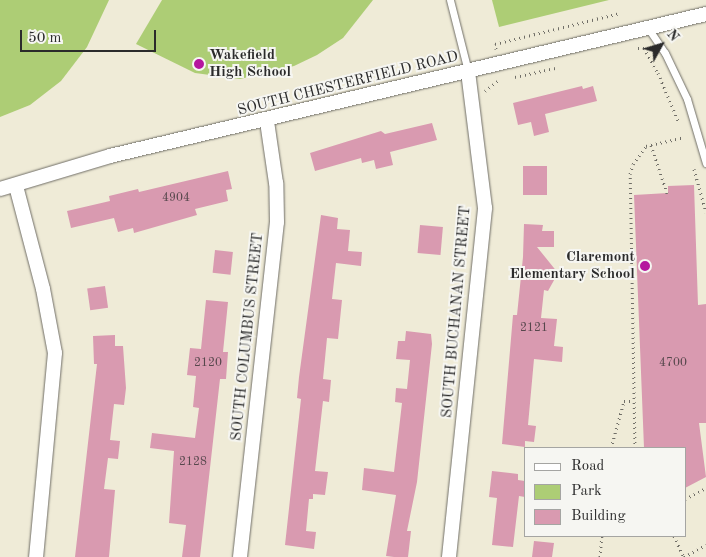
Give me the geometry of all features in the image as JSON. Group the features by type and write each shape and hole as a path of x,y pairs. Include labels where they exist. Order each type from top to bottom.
{"street":[{"name":"SOUTH CHESTERFIELD ROAD","path":"0,189 16,186 110,156 267,121 706,14"},
{"name":"SOUTH BUCHANAN STREET","path":"449,557 485,208 468,71"},
{"name":"SOUTH COLUMBUS STREET","path":"240,557 277,222 276,183 267,121"},
{"path":"16,186 43,289 55,353 36,557"}],"lane":[{"path":"450,0 468,71"},
{"path":"648,27 665,52 687,99 706,162"}],"path":[{"path":"495,44 620,13"},
{"path":"629,48 644,48 665,87 686,145"},
{"path":"512,78 558,67"},
{"path":"471,95 490,90 502,78"},
{"path":"635,447 630,174 640,152 651,145 684,137"},
{"path":"651,145 667,193"},
{"path":"692,162 706,212"},
{"path":"611,447 624,401 633,401"},
{"path":"686,498 706,488"},
{"path":"600,557 602,537"},
{"path":"674,537 684,556 706,545"}],"green space":[{"path":"0,0 109,0 87,47 61,81 30,105 0,117"},
{"path":"162,0 373,0 343,38 317,55 294,66 240,79 195,73 136,44"},
{"path":"492,0 609,0 499,27"}],"building":[{"path":"582,86 583,89 593,86 597,101 545,114 549,132 534,136 531,122 518,125 513,103"},
{"path":"432,123 437,140 390,152 393,165 376,169 374,160 362,163 361,158 315,171 310,153 381,131 385,134"},
{"path":"523,166 547,166 547,195 523,195"},
{"path":"228,171 232,189 226,190 228,201 195,209 197,215 134,233 133,228 118,232 114,218 71,228 67,211 110,201 109,196 138,189 139,192"},
{"path":"694,185 698,305 706,304 706,423 699,423 706,477 686,487 686,447 644,447 634,195 668,193 668,186"},
{"path":"321,215 338,218 337,229 350,230 348,251 362,252 361,266 336,263 332,299 342,300 338,339 327,338 323,379 331,380 329,402 323,401 315,471 328,472 325,495 313,494 313,499 309,499 306,531 316,532 314,549 285,545 301,399 297,398 299,377"},
{"path":"524,224 543,225 542,231 554,231 554,247 537,247 558,273 548,291 544,290 541,318 557,319 554,346 563,347 562,362 534,359 528,425 536,426 534,442 525,441 525,447 502,444 513,315 517,315 523,257"},
{"path":"420,225 443,227 440,255 418,253"},
{"path":"215,250 233,252 230,275 213,273"},
{"path":"105,286 108,308 90,310 87,289"},
{"path":"206,300 228,302 223,352 228,352 226,379 220,379 200,557 182,557 186,525 169,523 174,451 150,448 152,433 195,438 199,408 193,407 196,376 187,375 190,348 201,349"},
{"path":"406,331 431,334 432,344 417,482 407,531 411,531 408,557 394,557 386,556 396,495 362,490 364,468 394,472 402,403 395,402 396,388 407,389 410,360 396,359 398,341 405,341"},
{"path":"115,335 115,346 123,346 126,388 124,405 114,404 110,440 120,441 118,459 108,458 104,489 115,490 109,557 75,557 97,364 94,364 93,336"},
{"path":"492,471 518,474 518,480 524,481 524,497 519,496 513,547 492,545 497,498 489,497"},
{"path":"534,541 554,543 552,557 532,557"}],"place":[{"name":"Wakefield High School","path":"199,64"},
{"name":"Claremont Elementary School","path":"645,266"}]}
